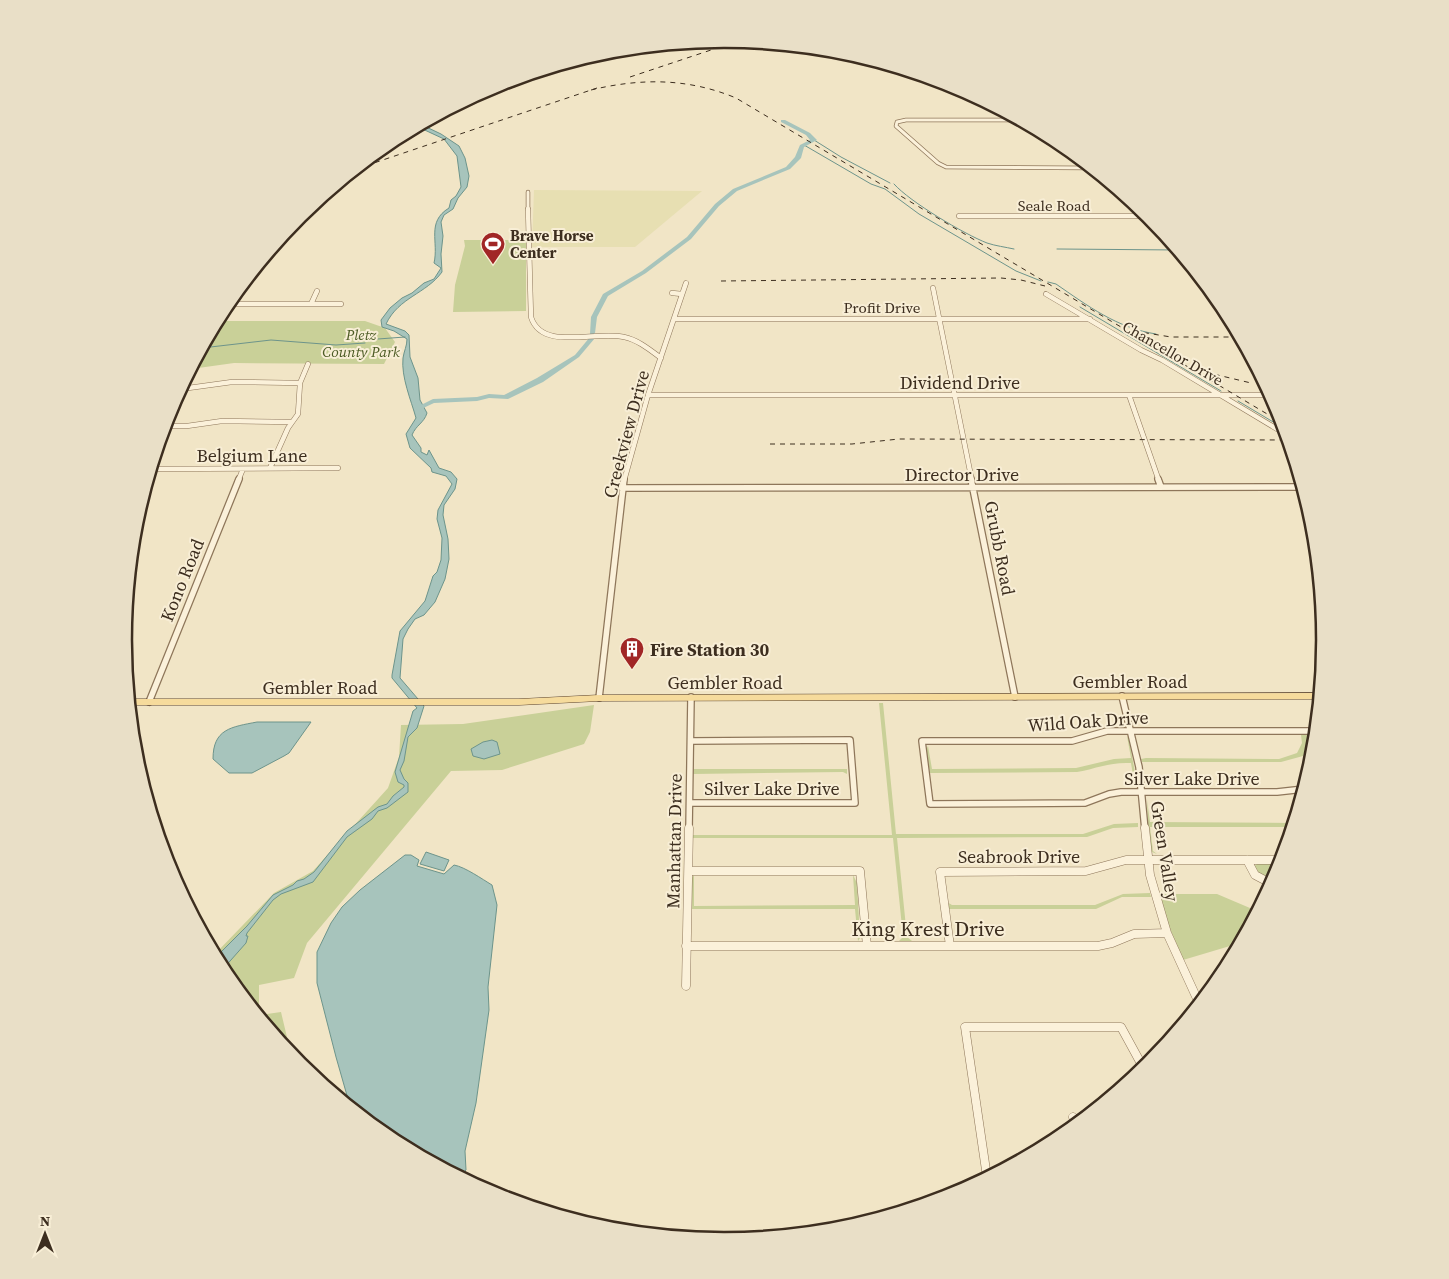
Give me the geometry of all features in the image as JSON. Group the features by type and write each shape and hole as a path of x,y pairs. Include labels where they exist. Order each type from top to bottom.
{"main road":[{"name":"Gembler Road","path":"136,702 481,702 691,697 1313,696"}],"street":[{"path":"1007,120 906,120 898,122 897,127 938,163 946,167 1082,168"},
{"name":"Creekview Drive","path":"528,192 531,318 535,327 547,336 555,337 612,334 634,338 646,345 661,358 648,395 622,488 599,698"},
{"name":"Seale Road","path":"958,216 1138,216"},
{"path":"661,358 686,283"},
{"name":"Grubb Road","path":"933,288 1015,697"},
{"path":"311,304 317,291"},
{"path":"672,293 682,294"},
{"name":"Chancellor Drive","path":"1046,294 1223,395 1277,429"},
{"path":"237,304 341,304"},
{"name":"Profit Drive","path":"674,319 1090,319"},
{"path":"270,468 299,410 300,383 308,364"},
{"path":"190,388 232,382 300,383"},
{"name":"Dividend Drive","path":"648,395 1263,395"},
{"path":"1129,395 1161,487"},
{"path":"173,426 222,421 292,422"},
{"name":"Belgium Lane","path":"158,468 166,466 243,469 338,468"},
{"name":"Kono Road","path":"149,702 243,469"},
{"name":"Director Drive","path":"622,488 1296,487"},
{"name":"Green Valley","path":"1122,696 1132,731 1139,767 1150,875 1167,933 1196,997"},
{"name":"Manhattan Drive","path":"686,986 691,697"},
{"name":"Wild Oak Drive","path":"930,804 922,741 1072,741 1084,739 1102,732 1132,731 1309,731"},
{"name":"Silver Lake Drive","path":"690,803 855,803 850,740 691,741"},
{"name":"Silver Lake Drive","path":"930,804 1085,803 1114,793 1283,792 1297,790"},
{"path":"1247,860 1255,875 1265,880"},
{"name":"Seabrook Drive","path":"950,946 940,872 1080,872 1098,869 1118,861 1273,860"},
{"path":"689,871 860,871 867,946"},
{"name":"King Krest Drive","path":"686,946 1098,946 1112,943 1134,934 1167,933"},
{"path":"986,1170 965,1028 1121,1027 1140,1061"}],"shaded area":[{"path":"534,190 702,191 635,247 532,247"}],"green space":[{"name":"Brave Horse Center","path":"464,240 526,240 526,311 453,312 455,285 465,246"},
{"name":"Pletz County Park","path":"226,321 365,321 385,328 395,342 384,364 234,363 199,368"},
{"path":"879,703 883,703 896,834 1083,834 1114,824 1138,823 1138,827 1113,828 1087,837 897,838 907,937 912,941 899,941 903,937 893,838 692,838 692,835 892,835"},
{"path":"594,705 590,732 584,744 502,770 451,771 307,943 294,978 259,985 259,1005 220,949 274,893 313,871 388,788 399,757 401,725 463,724"},
{"path":"1301,735 1307,735 1303,756 1281,762 1142,762 1141,759 1279,759 1297,753 1302,743"},
{"path":"1127,736 1136,778 1135,787 1131,763 1110,764 1077,772 930,773 926,750 928,746 932,769 1076,768 1114,759 1131,758"},
{"path":"693,769 847,769 847,774 843,772 693,774"},
{"path":"1147,800 1150,822 1287,823 1286,827 1150,827 1153,851 1157,854 1152,852 1149,847"},
{"path":"1272,863 1266,877 1260,875 1254,866 1257,864"},
{"path":"694,875 694,906 855,905 853,875 857,883 860,938 858,941 855,909 690,909 691,879"},
{"path":"1150,893 1151,897 1122,897 1096,909 948,909 947,902 952,905 1095,905 1123,894"},
{"path":"1159,894 1217,894 1251,909 1231,946 1183,960 1170,929"},
{"path":"281,1012 287,1039 279,1030 266,1014"}],"water":[{"path":"428,128 459,146 465,158 469,176 467,187 458,198 453,209 444,215 441,222 443,236 442,272 428,286 405,301 391,315 386,324 405,331 409,335 410,357 418,378 420,400 427,413 412,435 421,448 421,452 427,455 429,450 439,468 451,472 457,479 455,489 444,505 443,515 448,539 449,559 445,579 435,602 424,615 415,619 403,639 400,678 424,706 417,728 408,737 404,761 400,770 408,783 408,792 387,808 378,811 372,819 347,837 313,882 281,894 273,900 247,933 246,943 229,963 222,951 247,926 273,895 314,872 347,831 378,807 387,804 404,787 404,785 398,782 395,772 413,711 417,708 392,678 392,675 400,631 425,601 433,576 437,572 441,560 442,538 437,519 438,510 452,484 446,476 432,472 431,468 410,448 406,434 416,418 403,373 403,358 407,339 394,331 382,327 381,320 390,308 402,298 412,293 424,283 434,279 441,268 434,263 435,226 442,214 449,208 451,200 456,196 461,187 457,156 444,139 424,130"},
{"path":"257,722 311,722 289,753 252,773 229,773 213,759 216,741 225,731"},
{"path":"492,740 497,742 500,754 484,759 473,756 471,749 483,742"},
{"path":"426,852 449,860 444,871 420,864"},
{"path":"405,855 411,855 419,860 417,866 444,874 454,865 458,866 492,885 497,905 488,987 489,1010 476,1103 465,1151 465,1171 428,1152 396,1132 347,1095 317,983 317,952 331,923 342,907 360,890"}],"waterway":[{"path":"592,333 594,317 605,295 644,272 689,238 717,205 735,190 788,168 798,158 802,146 814,140 808,134 783,121"},
{"path":"814,140 841,157 890,183"},
{"path":"804,145 871,184 885,189 919,214 1016,271 1041,281"},
{"path":"894,184 912,200 965,233 987,243 1014,249"},
{"path":"1057,249 1171,250"},
{"path":"1048,282 1056,284 1103,315 1128,327 1156,334"},
{"path":"1080,307 1221,391"},
{"path":"378,339 405,337"},
{"path":"419,408 433,401 477,399 489,396 505,397 540,380 577,356 592,338"},
{"path":"210,347 271,340 336,345 365,343"},
{"path":"1238,401 1275,423"}],"railway":[{"path":"630,77 716,48"},
{"path":"591,90 628,83 664,82 700,87 736,98 1273,417"},
{"path":"591,90 597,88"},
{"path":"374,163 591,90"},
{"path":"721,281 1001,278 1021,280 1045,286"},
{"path":"1134,331 1171,337 1233,337"},
{"path":"1205,372 1251,383"},
{"path":"770,444 852,444 899,439 1281,440"}],"place":[{"name":"Brave Horse Center","path":"493,265"},
{"name":"Fire Station 30","path":"632,670"}]}
